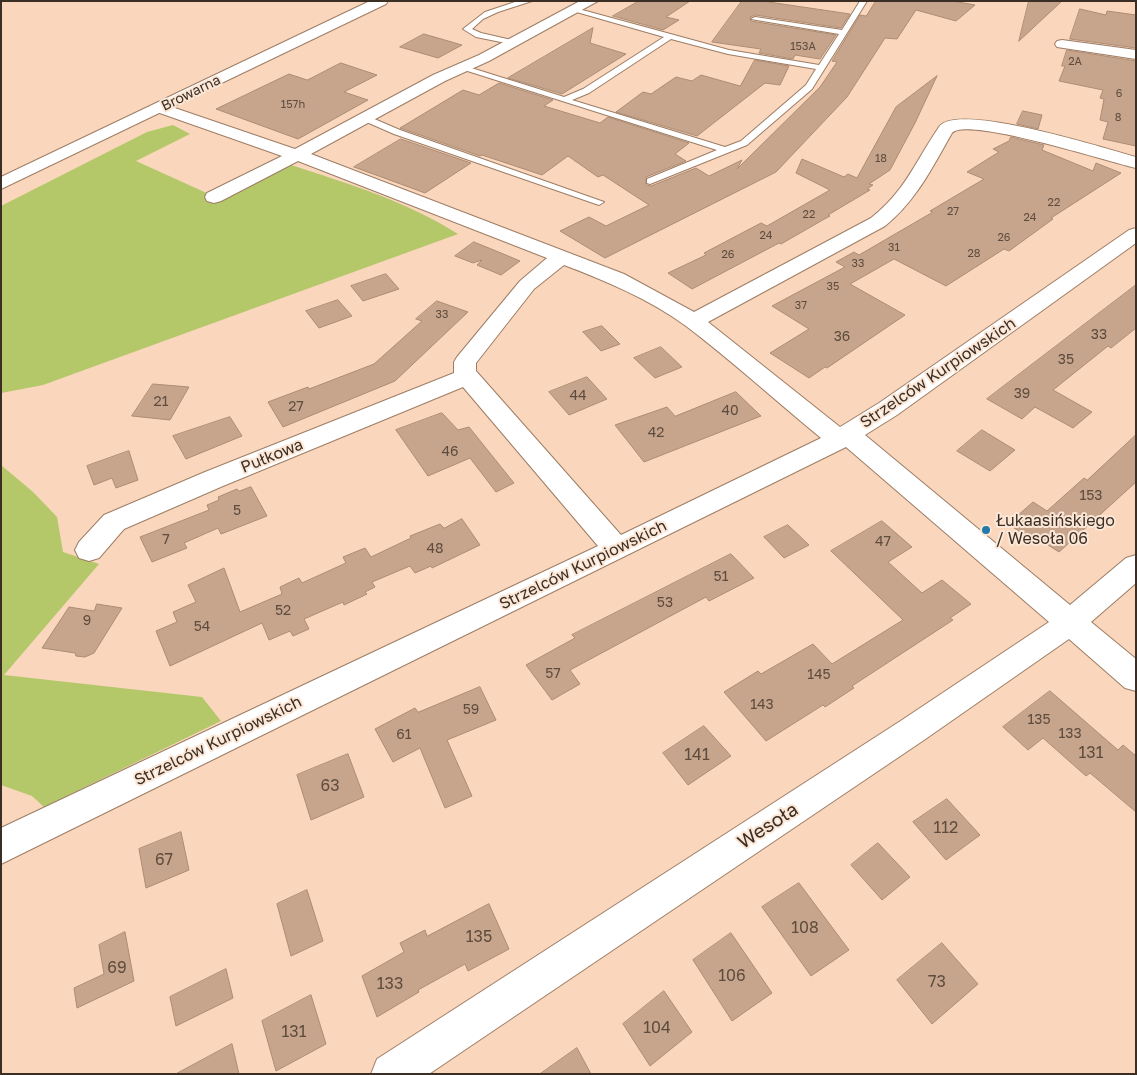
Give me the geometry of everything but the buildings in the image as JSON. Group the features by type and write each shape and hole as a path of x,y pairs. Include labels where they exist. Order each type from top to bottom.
{"street":[{"name":"Browarna","path":"5,182 381,1"},
{"path":"214,197 297,155 439,78 513,43 580,5"},
{"path":"1062,44 1136,54"},
{"path":"160,108 297,155 562,256 638,289 693,321 843,437 1136,678"},
{"path":"693,321 878,222 896,209 915,184 947,127 954,124 979,124 1050,139 1136,163"},
{"name":"Strzelców Kurpiowskich","path":"1,847 34,829 618,549 843,437 888,409 1136,234"},
{"path":"562,256 527,285 465,362 464,370 466,377 479,389 618,549"},
{"name":"Pułkowa","path":"89,550 114,522 214,479 466,377"},
{"name":"Wesoła","path":"392,1074 913,730 1070,623 1136,566"}],"lane":[{"path":"513,43 479,35 467,29 477,19 491,11 529,1"},
{"path":"650,180 744,143 809,87 864,1"},
{"path":"580,5 670,36 728,52 822,68"},
{"path":"755,19 844,33"},
{"path":"564,100 586,91 670,36"},
{"path":"462,68 726,150"},
{"path":"365,118 397,132 599,202"}],"green space":[{"path":"173,125 190,134 136,161 222,200 291,165 356,186 398,203 458,234 43,385 1,393 1,206 147,132"},
{"path":"1,465 33,492 57,517 63,552 99,564 4,675 202,697 221,721 44,807 32,796 1,785"}],"place":[{"name":"Łukaasińskiego / Wesoła 06","path":"986,530"}]}
